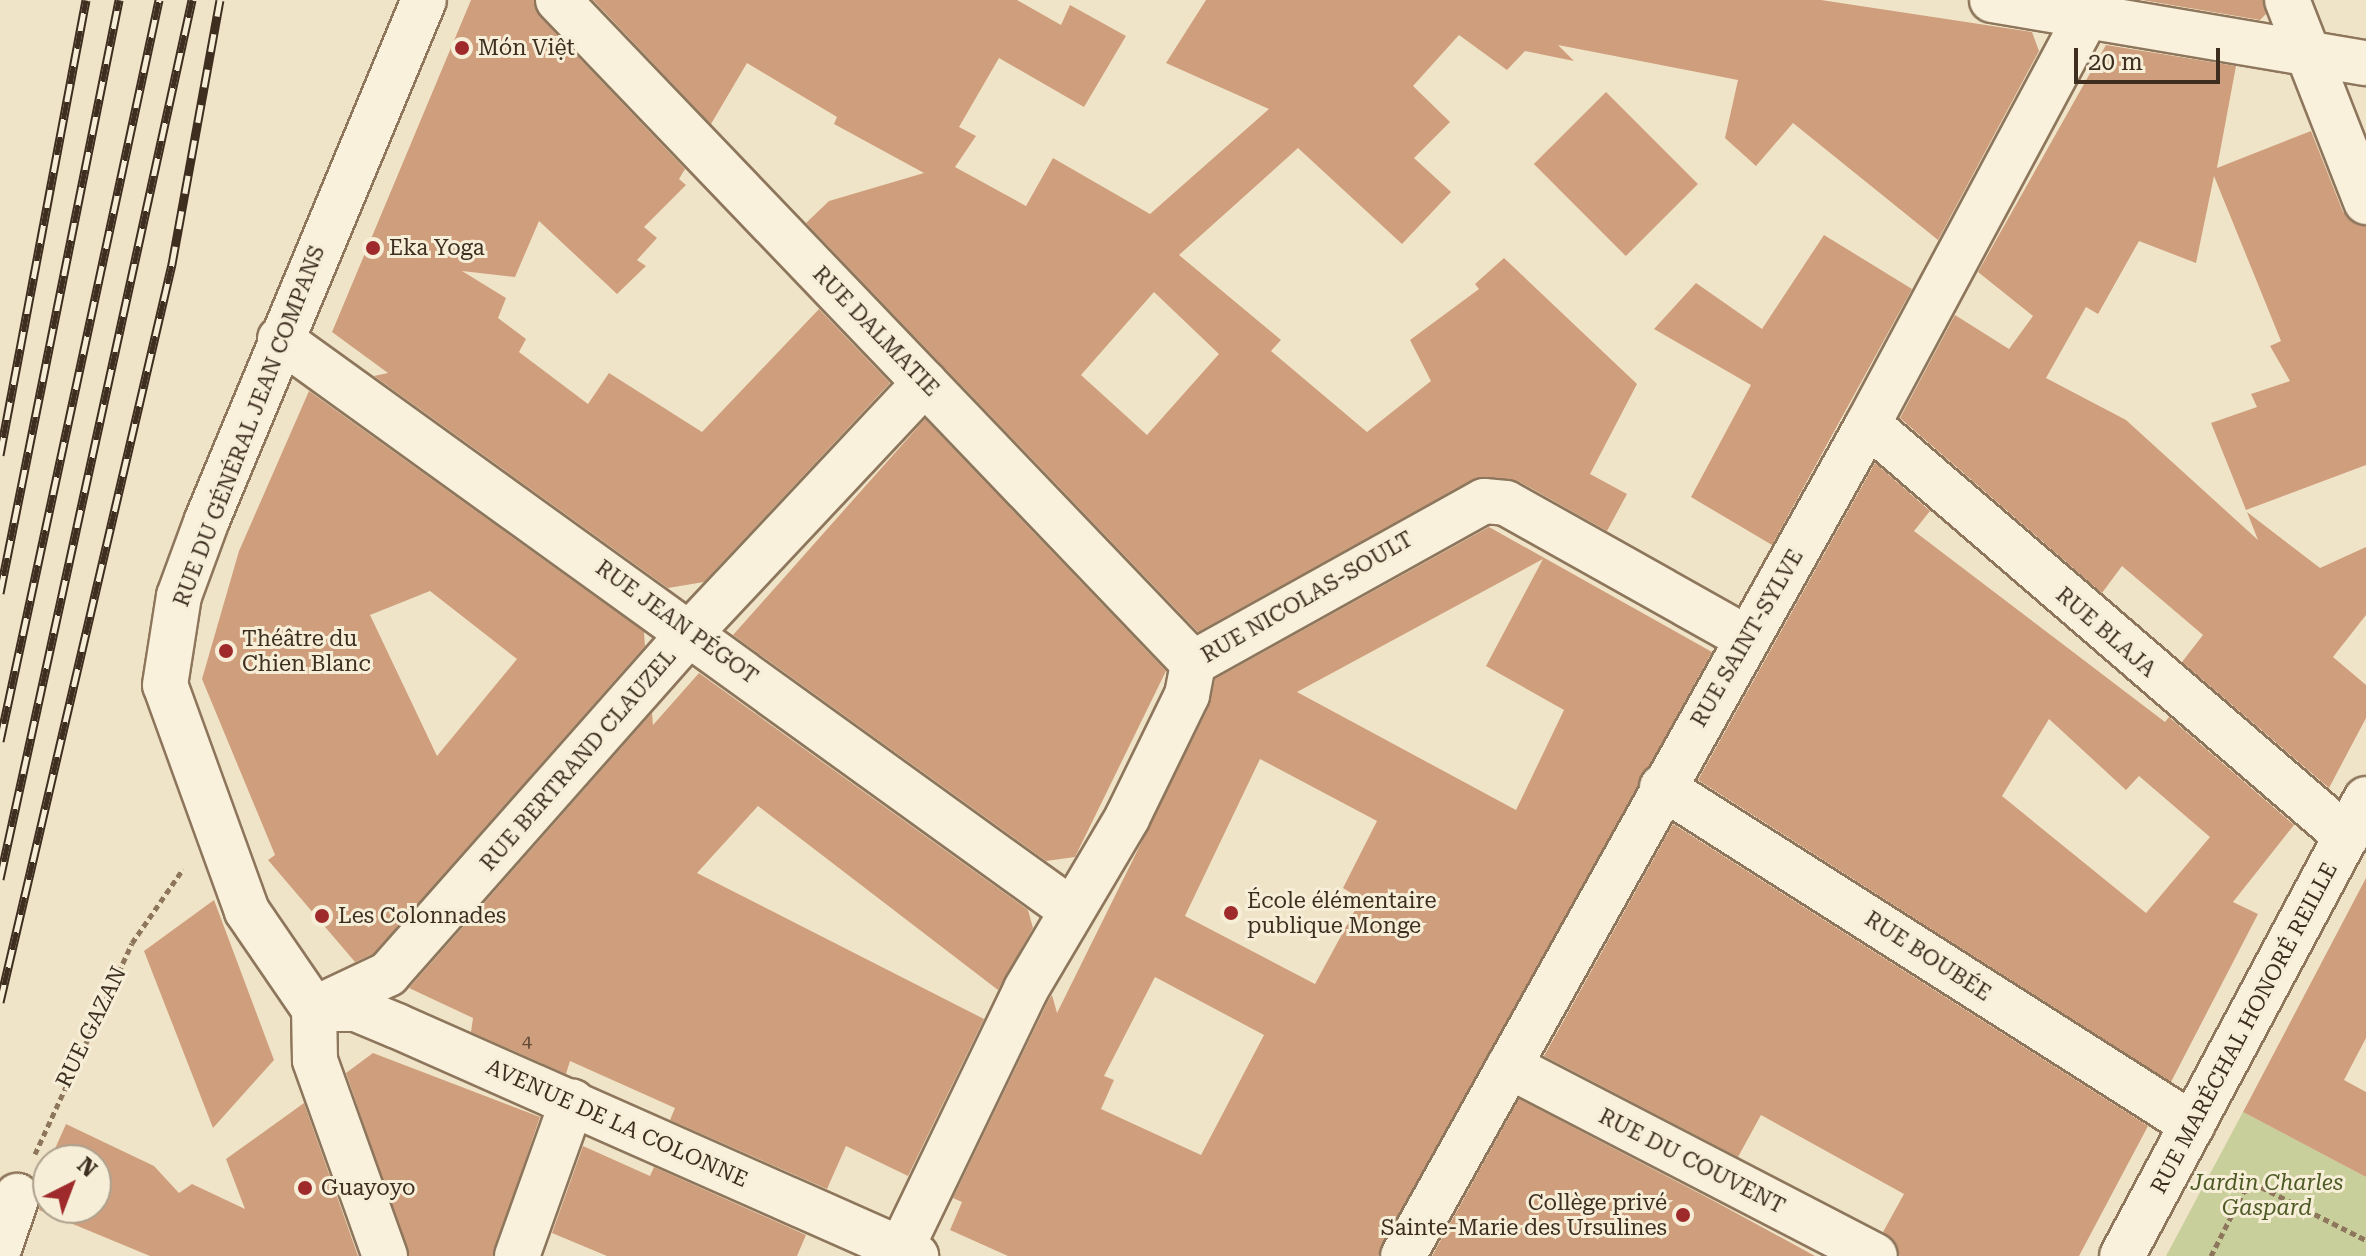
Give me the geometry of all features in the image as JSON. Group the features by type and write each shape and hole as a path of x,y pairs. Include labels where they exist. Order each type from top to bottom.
{"street":[{"name":"RUE DU GÉNÉRAL JEAN COMPANS","path":"314,1009 267,949 213,825 173,722 165,685 169,646 179,596 280,339 424,0"},
{"name":"RUE DALMATIE","path":"558,0 1193,663"},
{"path":"1992,0 2366,63"},
{"path":"2287,0 2366,202"},
{"name":"RUE SAINT-SYLVE","path":"1403,1256 1662,787 1868,424 2086,17"},
{"name":"RUE JEAN PÉGOT","path":"280,339 1071,910"},
{"name":"RUE BERTRAND CLAUZEL","path":"314,1009 388,974 690,633 925,383"},
{"name":"RUE BLAJA","path":"1868,424 2356,818"},
{"name":"RUE NICOLAS-SOULT","path":"908,1253 1071,910 1134,805 1187,695 1193,663 1484,501 1506,503 1747,638"},
{"name":"RUE BOUBÉE","path":"1662,787 2193,1125"},
{"name":"RUE MARÉCHAL HONORÉ REILLE","path":"2122,1256 2356,818"},
{"path":"314,1009 315,1060 385,1256"},
{"name":"AVENUE DE LA COLONNE","path":"314,1009 356,1009 908,1253"},
{"name":"RUE DU COUVENT","path":"1509,1066 1875,1256"},
{"path":"517,1256 572,1102"},
{"path":"0,1246 17,1196"}],"path":[{"name":"RUE GAZAN","path":"17,1196 76,1052 132,943 213,825"},
{"path":"2211,1256 2244,1191 2261,1187 2366,1240"}],"green space":[{"name":"Jardin Charles Gaspard","path":"2243,1112 2366,1177 2366,1256 2166,1256"}],"building":[{"path":"471,0 534,0 540,17 685,169 679,179 686,185 644,227 657,238 637,260 646,266 617,294 539,221 515,277 462,271 506,298 498,318 526,339 519,352 588,404 609,373 702,432 819,309 890,383 704,582 668,588 374,376 388,373 332,332"},
{"path":"593,0 1017,0 1061,25 1070,5 1126,36 1084,107 999,58 959,127 976,136 955,167 1026,206 1053,158 1150,214 1269,109 1166,63 1206,0 1821,0 2032,32 2039,51 1938,240 1793,123 1756,166 1725,138 1738,80 1558,45 1574,61 1525,51 1507,70 1459,35 1413,86 1450,122 1414,158 1451,192 1402,244 1298,148 1179,255 1281,340 1271,351 1367,432 1431,381 1410,340 1479,289 1475,284 1504,258 1637,384 1590,474 1627,494 1607,531 1518,481 1473,479 1198,632 806,223 829,201 924,173 834,124 837,117 747,63 711,124","holes":["1154,292 1219,354 1147,435 1081,375"]},
{"path":"2142,0 2263,0 2266,14 2260,20"},
{"path":"2106,45 2236,66 2217,168 2311,131 2343,212 2366,226 2366,465 2246,510 2211,423 2257,407 2251,394 2290,381 2270,346 2281,341 2214,176 2196,263 2139,241 2098,314 2086,307 2046,378 2126,420 2258,540 2247,512 2320,568 2366,547 2366,615 2333,657 2366,685 2366,718 2329,788 2182,662 2203,635 2122,566 2102,593 1900,418 1955,315 2009,349 2033,316 1978,272"},
{"path":"1606,92 1698,184 1626,256 1534,164"},
{"path":"1824,235 1912,289 1772,545 1691,497 1751,385 1654,329 1696,283 1762,329"},
{"path":"309,391 644,632 645,646 373,954 355,962 268,860 275,855 202,679 239,551","holes":["430,591 517,659 437,756 370,615"]},
{"path":"925,419 1166,671 1075,857 1046,861 733,635"},
{"path":"1875,463 1930,511 1914,531 2165,722 2169,717 2294,825 2233,902 2258,914 2171,1082 1698,780","holes":["2049,719 2126,790 2139,776 2210,837 2146,913 2002,796"]},
{"path":"1489,527 1712,652 1378,1256 1008,1256 950,1230 962,1202 953,1198 1052,995 1057,1013 1209,706 1215,679","holes":["1543,559 1486,666 1564,710 1516,810 1297,692","1260,759 1377,821 1343,888 1361,899 1315,984 1185,916","1155,977 1264,1035 1201,1155 1101,1109 1114,1080 1104,1076"]},
{"path":"699,673 1028,910 1033,928 998,990 758,806 697,873 984,1019 908,1176 846,1146 827,1189 670,1120 675,1108 570,1061 566,1074 471,1032 473,1018 409,988 652,713 653,725"},
{"path":"1673,824 2148,1126 2079,1256 1900,1256 1883,1232 1904,1194 1761,1115 1738,1157 1544,1056"},
{"path":"2366,878 2366,1038 2344,1080 2366,1092 2366,1177 2243,1112"},
{"path":"214,900 274,1060 213,1128 144,951"},
{"path":"373,1053 540,1117 493,1256 409,1256 346,1073"},
{"path":"1519,1099 1714,1201 1815,1256 1432,1256"},
{"path":"304,1103 358,1256 150,1256 73,1224 112,1224 112,1146 154,1166 179,1193 192,1184 245,1209 226,1159"},
{"path":"66,1124 108,1144 57,1144"},
{"path":"583,1146 650,1176 654,1167 806,1235 797,1256 607,1256 552,1233"}],"railway":[{"path":"0,455 86,0"},
{"path":"0,593 119,0"},
{"path":"0,741 159,0"},
{"path":"0,879 192,0"},
{"path":"0,1002 172,264 220,0"}],"place":[{"name":"Món Việt","path":"462,48"},
{"name":"Eka Yoga","path":"373,248"},
{"name":"Théâtre du Chien Blanc","path":"226,651"},
{"name":"École élémentaire publique Monge","path":"1231,913"},
{"name":"Les Colonnades","path":"322,916"},
{"name":"Guayoyo","path":"305,1188"},
{"name":"Collège privé Sainte-Marie des Ursulines","path":"1683,1215"}]}
